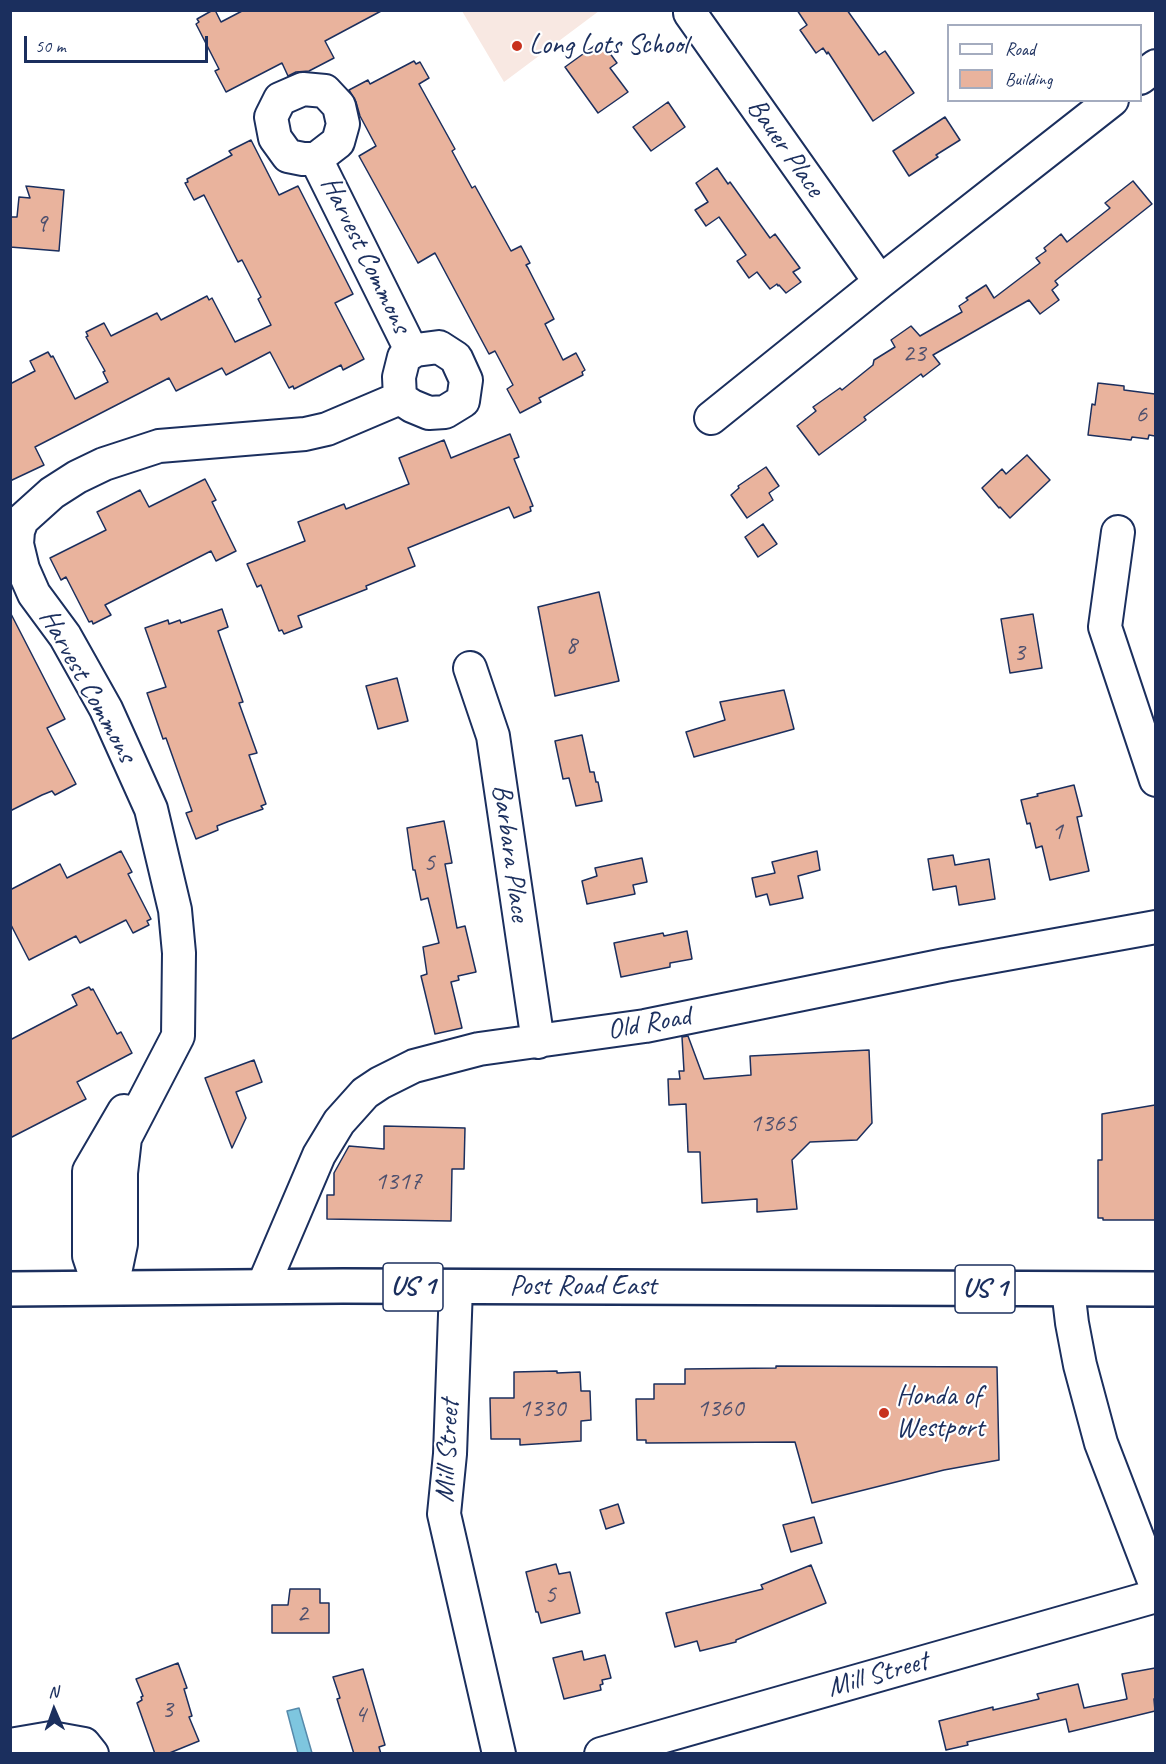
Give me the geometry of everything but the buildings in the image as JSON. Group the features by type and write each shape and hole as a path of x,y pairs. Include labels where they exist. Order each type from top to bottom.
{"main road":[{"name":"Post Road East","path":"10,1289 263,1286 1155,1289"}],"street":[{"name":"Bauer Place","path":"690,13 880,282"},
{"path":"1142,76 1155,66"},
{"path":"711,417 1109,102"},
{"name":"Harvest Commons","path":"316,159 412,352"},
{"name":"Harvest Commons","path":"440,347 456,358 466,380 462,401 445,412 429,413 400,398 399,377 404,357 416,350 440,347"},
{"name":"Harvest Commons","path":"105,1288 89,1256 89,1171 160,1050 177,1006 179,953 175,910 151,809 106,709 65,636 34,594 23,569 17,544 18,531 22,520 52,493 104,464 159,446 294,435 327,429 400,398"},
{"path":"1118,532 1105,627 1155,780"},
{"name":"Barbara Place","path":"470,668 493,736 538,1042"},
{"name":"Old Road","path":"263,1286 323,1147 339,1122 365,1093 398,1073 434,1059 479,1049 645,1026 945,965 1155,927"},
{"name":"Mill Street","path":"456,1287 450,1454 444,1514 499,1754"},
{"path":"1068,1289 1078,1355 1101,1443 1155,1586"},
{"name":"Mill Street","path":"601,1754 1155,1596"},
{"path":"10,1745 51,1738 84,1744 92,1754"}],"shaded area":[{"name":"Long Lots School","path":"462,11 599,11 504,82"}],"water":[{"path":"299,1708 312,1753 298,1753 287,1711"}],"place":[{"name":"Long Lots School","path":"517,46"},
{"name":"Honda of Westport","path":"884,1413"}]}
